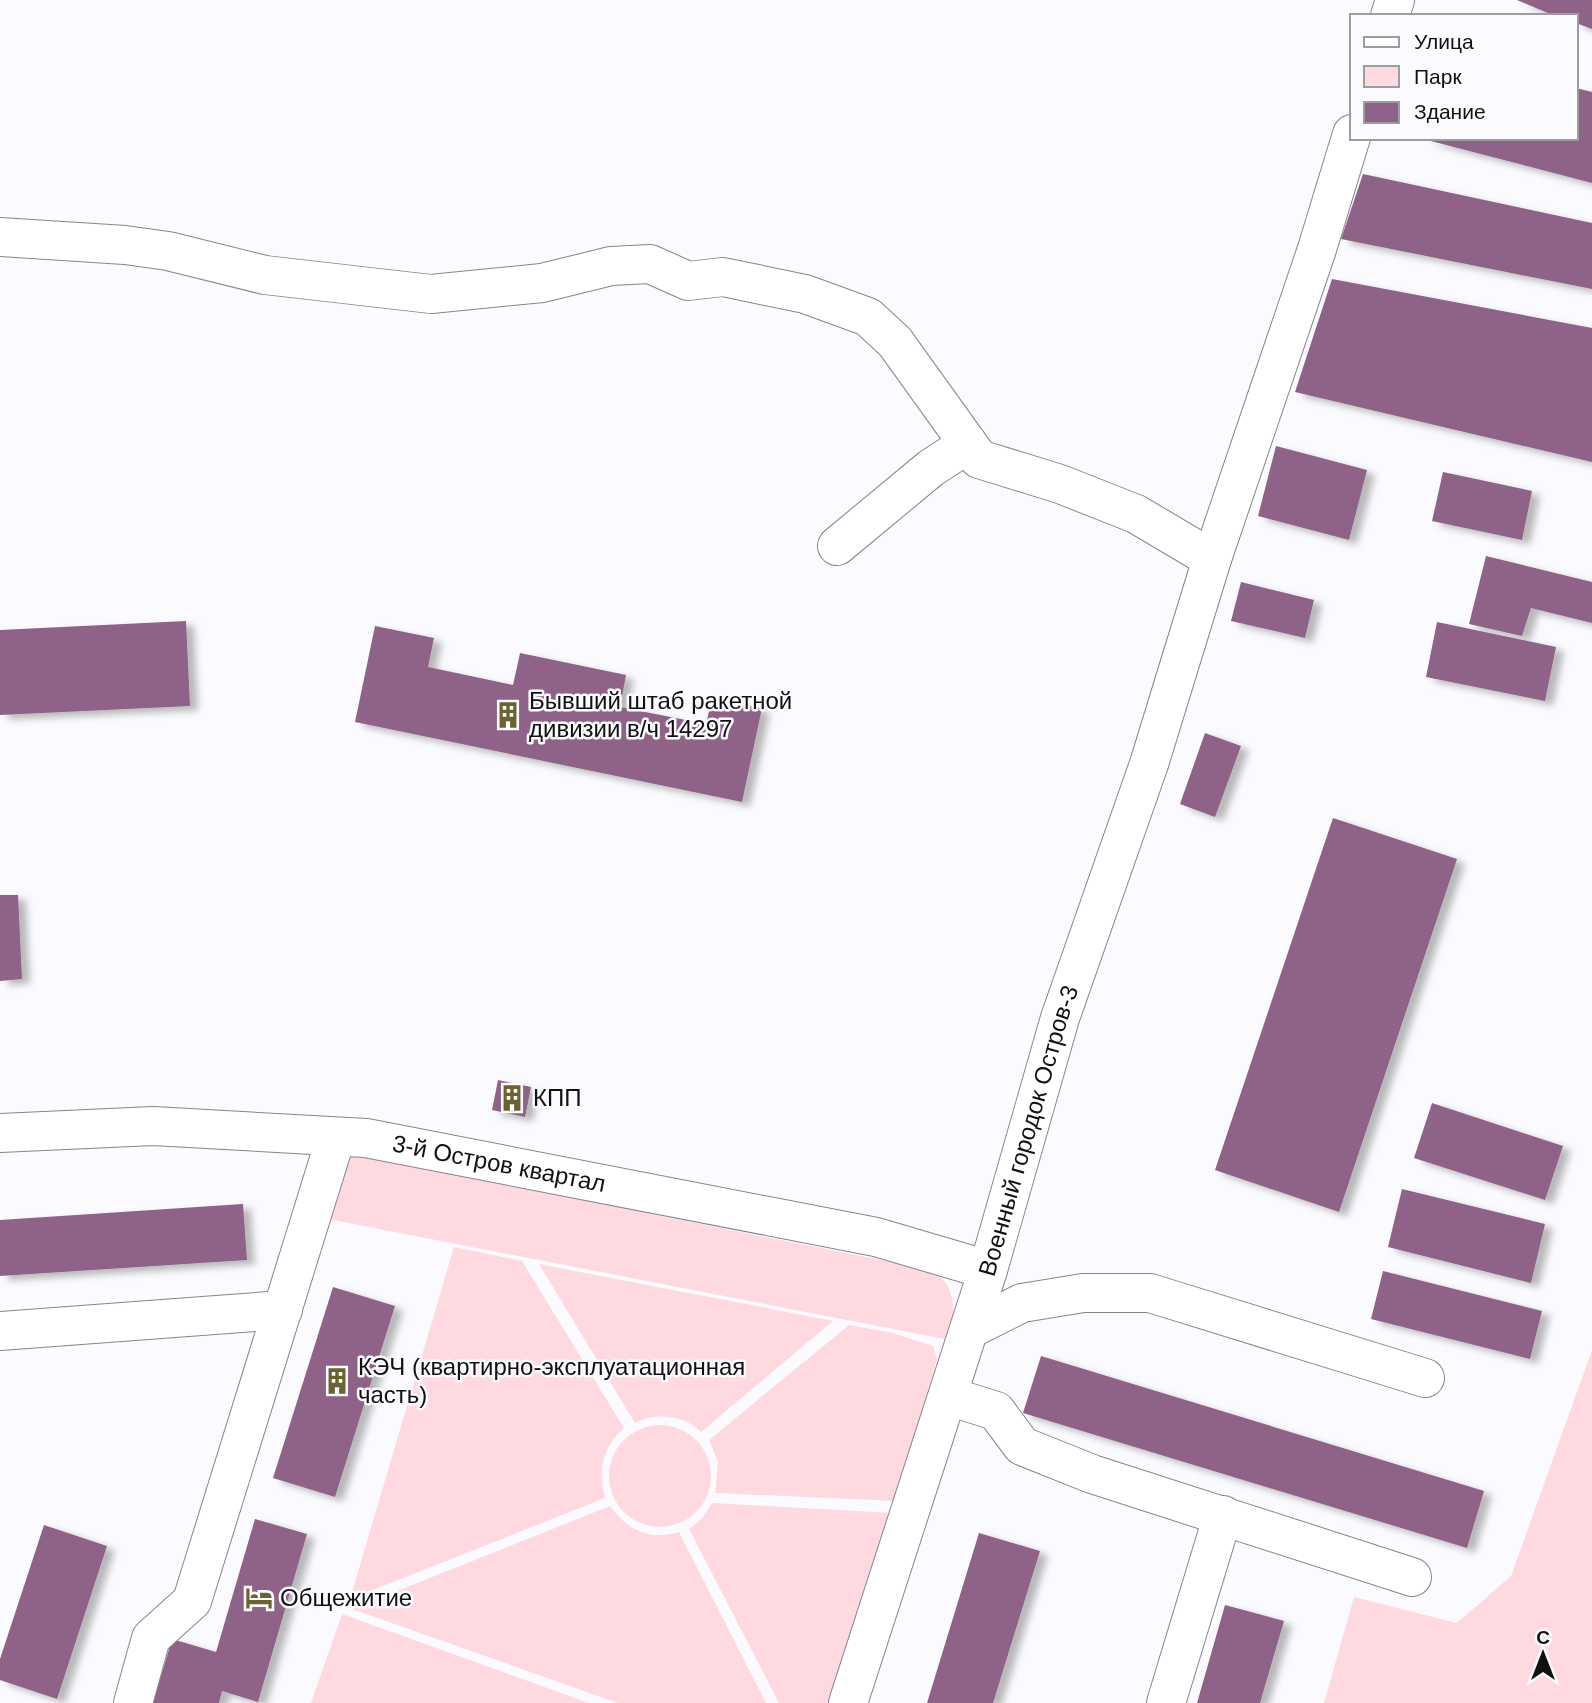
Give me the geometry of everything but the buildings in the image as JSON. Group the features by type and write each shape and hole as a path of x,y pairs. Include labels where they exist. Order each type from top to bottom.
{"street":[{"name":"Военный городок Остров-3","path":"848,1703 970,1329 1060,1018 1149,764 1212,559 1317,249 1350,140"},
{"path":"0,237 125,245 169,251 265,275 431,294 542,283 611,266 650,264 688,281 723,277 805,294 868,317 895,342 979,459 1060,484 1136,514 1212,559"},
{"path":"837,546 931,468 968,444"},
{"name":"3-й Остров квартал","path":"0,1133 153,1126 366,1138 876,1237 988,1270"},
{"path":"133,1703 151,1638 192,1601 336,1137"},
{"path":"970,1329 1021,1303 1083,1293 1150,1293 1425,1378"},
{"path":"0,1331 283,1310"},
{"path":"948,1396 996,1411 1022,1446 1093,1474 1412,1577"},
{"path":"1166,1703 1223,1515"}],"green space":[{"path":"340,1157 471,1158 650,1214 926,1270 945,1282 952,1297 953,1324 950,1340 323,1218"},
{"path":"454,1247 522,1261 624,1428 606,1451 602,1468 605,1498 350,1599"},
{"path":"539,1264 833,1321 701,1432 686,1422 669,1417 652,1417 635,1423"},
{"path":"849,1325 893,1333 933,1346 937,1359 897,1501 715,1493 718,1462 709,1440"},
{"path":"1592,1350 1592,1703 1324,1703 1354,1597 1457,1623 1511,1576"},
{"path":"660,1425 679,1429 696,1440 707,1457 711,1476 707,1495 696,1512 679,1523 660,1527 641,1523 624,1512 613,1495 609,1476 613,1457 624,1440 641,1429"},
{"path":"712,1503 892,1513 827,1703 779,1703 689,1529 703,1517"},
{"path":"610,1506 624,1521 640,1531 658,1535 679,1532 766,1703 618,1703 352,1609"},
{"path":"342,1614 589,1703 311,1703"}],"place":[{"name":"Бывший штаб ракетной дивизии в/ч 14297","path":"508,715"},
{"name":"КПП","path":"512,1098"},
{"name":"КЭЧ (квартирно-эксплуатационная часть)","path":"337,1381"},
{"name":"Общежитие","path":"259,1598"}]}
